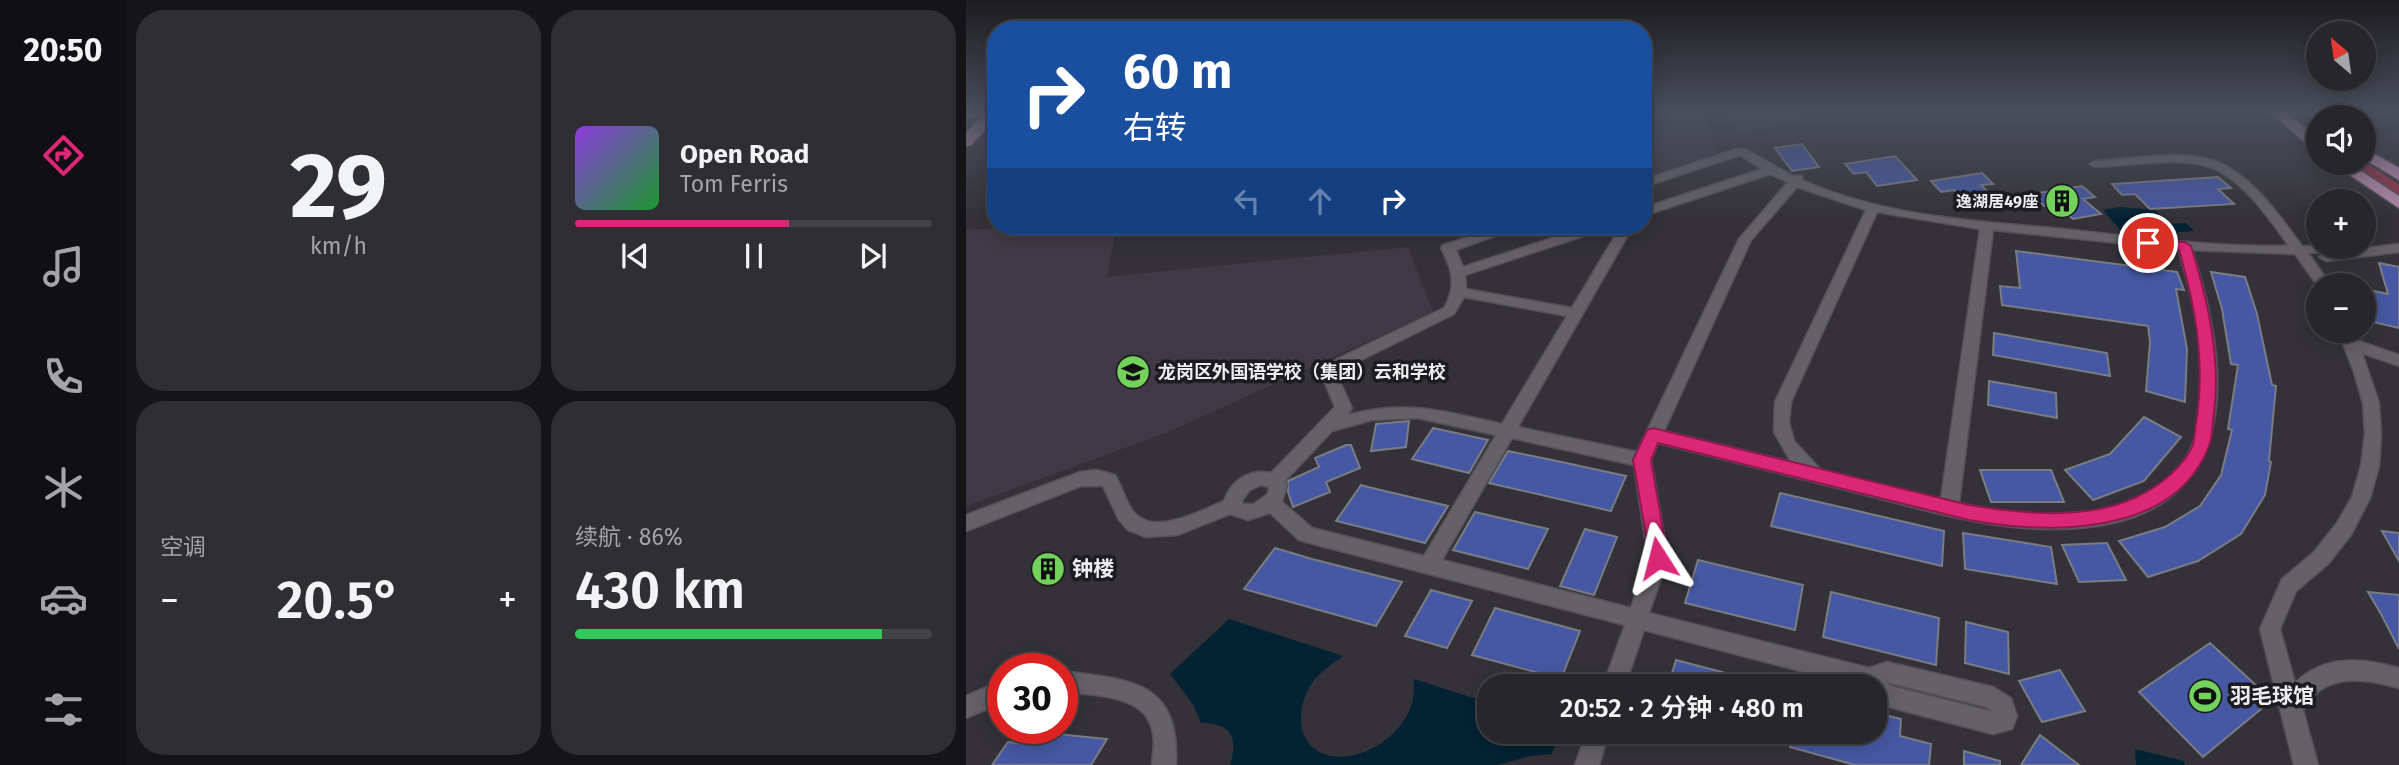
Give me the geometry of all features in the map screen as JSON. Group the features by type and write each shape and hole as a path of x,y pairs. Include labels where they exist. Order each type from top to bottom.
{"main road":[{"path":"2376,160 2399,175"},
{"path":"2357,175 2399,203"}],"street":[{"path":"1652,181 1741,151 1768,171 1872,207 1987,226 2010,235 2186,251 2300,254 2399,248"},
{"path":"2095,164 2188,161 2208,163 2232,172 2261,204 2315,273"},
{"path":"1652,209 1768,171"},
{"path":"1618,674 1658,558 1642,460 1745,239 1796,181"},
{"path":"1821,476 1793,454 1781,428 1780,414 1783,402 1872,207"},
{"path":"1949,508 1987,226"},
{"path":"1274,481 1343,408 1329,374 1342,363 1449,311 1459,292 1457,264 1448,248 1488,235"},
{"path":"1458,273 1574,235"},
{"path":"1428,566 1623,235"},
{"path":"2376,242 2399,237"},
{"path":"1653,435 1949,508 2014,520 2059,522 2100,517 2147,500 2166,489 2188,468 2201,445 2207,419 2208,366 2204,318 2186,251"},
{"path":"2300,254 2306,253"},
{"path":"1459,292 1576,313"},
{"path":"2306,765 2270,629 2289,585 2320,558 2344,529 2361,498 2370,467 2374,435 2371,403 2350,343"},
{"path":"2361,343 2399,360"},
{"path":"1326,427 1372,414 1403,411 1432,414 1642,460"},
{"path":"966,523 1080,480 1097,477 1109,480 1126,518 1139,527 1158,530 1181,526 1233,505"},
{"path":"1233,505 1235,494 1246,484 1261,478 1274,481"},
{"path":"1233,505 1242,512 1248,512 1271,503 1278,491 1274,481"},
{"path":"1271,503 1306,534 1850,674"},
{"path":"2291,709 2298,693 2304,687 2328,673 2372,671 2399,678"},
{"path":"1887,672 1993,698 2003,706 2006,716 2004,721 1993,723 1885,695 1876,688 1874,680 1877,674 1887,672"},
{"path":"1078,683 1124,690 1151,703 1165,728 1164,765"},
{"path":"966,707 987,698"},
{"path":"1587,765 1594,744"}],"shaded area":[{"path":"1652,147 1715,147 1718,154 1652,176"},
{"path":"2376,169 2399,184 2399,195 2369,175 2376,175"},
{"name":"龙岗区外国语学校（集团）云和学校","path":"987,228 987,235 1115,235 1107,277 1408,247 1433,312 1168,432 966,506 966,230"}],"water":[{"path":"2120,207 2155,210 2168,224 2186,223 2194,231 2125,236 2103,210"},
{"path":"1229,619 1343,656 1314,680 1308,689 1302,710 1301,721 1307,741 1324,754 1349,756 1362,753 1374,748 1395,732 1409,711 1414,679 1477,699 1477,744 1556,744 1552,754 1531,756 1497,765 1230,765 1233,739 1230,734 1219,726 1201,723 1193,704 1170,674"},
{"path":"2135,749 2184,761 2185,765 2136,765"}],"building":[{"path":"1804,147 1819,167 1792,171 1775,148"},
{"path":"1895,156 1917,180 1877,186 1866,172 1854,174 1845,164"},
{"path":"1982,173 1993,184 1981,185 1996,200 1968,205 1954,190 1941,192 1931,181"},
{"path":"2218,177 2231,188 2218,189 2234,204 2150,209 2135,194 2122,195 2112,184"},
{"name":"逸湖居49座","path":"2082,186 2095,197 2083,199 2101,214 2073,219 2056,203 2044,206 2032,194"},
{"path":"2016,251 2177,272 2184,290 2176,289 2187,349 2185,402 2146,391 2150,342 2148,326 2002,305 2000,286 2020,288"},
{"path":"2379,263 2399,267 2399,328 2376,323 2376,292 2388,294"},
{"path":"2211,272 2245,277 2257,314 2272,385 2276,386 2271,462 2265,495 2241,534 2198,561 2148,577 2119,541 2165,527 2200,506 2221,475 2232,430 2228,429 2238,365 2231,364 2222,309"},
{"path":"1994,333 2107,353 2110,376 1993,355"},
{"path":"1989,381 2056,393 2057,418 1988,405"},
{"path":"2144,417 2181,437 2144,481 2093,500 2065,470 2110,454"},
{"path":"1409,421 1406,447 1371,451 1376,424"},
{"path":"1433,428 1488,440 1469,473 1412,459"},
{"path":"1351,445 1360,468 1326,482 1330,492 1293,507 1288,481 1319,467 1315,458"},
{"path":"1508,451 1626,476 1611,511 1489,483"},
{"path":"1980,470 2051,470 2064,502 1991,502"},
{"path":"1361,485 1448,506 1425,543 1336,521"},
{"path":"1780,493 1944,531 1942,566 1771,526"},
{"path":"1475,512 1548,529 1528,569 1453,550"},
{"path":"1585,529 1617,537 1594,595 1560,586"},
{"path":"2382,531 2399,533 2399,561"},
{"path":"1963,533 2051,547 2057,584 1965,569"},
{"path":"2107,543 2126,580 2079,582 2062,545"},
{"path":"1275,548 1402,582 1376,626 1244,589"},
{"path":"1698,560 1803,585 1795,630 1685,603"},
{"path":"1431,590 1472,601 1447,648 1405,636"},
{"path":"1831,592 1939,618 1936,665 1823,637"},
{"path":"2368,592 2399,595 2399,649 2381,614"},
{"path":"1495,608 1580,631 1563,674 1542,674 1472,655"},
{"path":"1966,622 2008,632 2009,674 1965,663"},
{"name":"羽毛球馆","path":"2210,643 2272,700 2203,757 2139,692"},
{"path":"1676,660 1729,674 1672,674"},
{"path":"2060,670 2085,711 2042,722 2019,681"},
{"path":"1887,715 1901,719 1900,736 1931,744 1929,765 1855,765 1790,747 1791,744 1887,744"},
{"path":"2040,735 2079,765 2021,765"},
{"path":"1078,736 1107,739 1091,765 992,765 1007,744 1078,744"},
{"path":"1964,751 2000,761 2000,765 1964,765"}],"place":[{"name":"逸湖居49座","path":"2062,201"},
{"name":"龙岗区外国语学校（集团）云和学校","path":"1133,372"},
{"name":"钟楼","path":"1048,569"},
{"name":"羽毛球馆","path":"2205,696"}],"route":[{"path":"1658,558 1642,460 1653,435 1969,513 2014,520 2059,522 2100,517 2137,506 2166,489 2188,468 2201,445 2207,419 2207,342 2194,275 2184,246 2148,243"}]}
